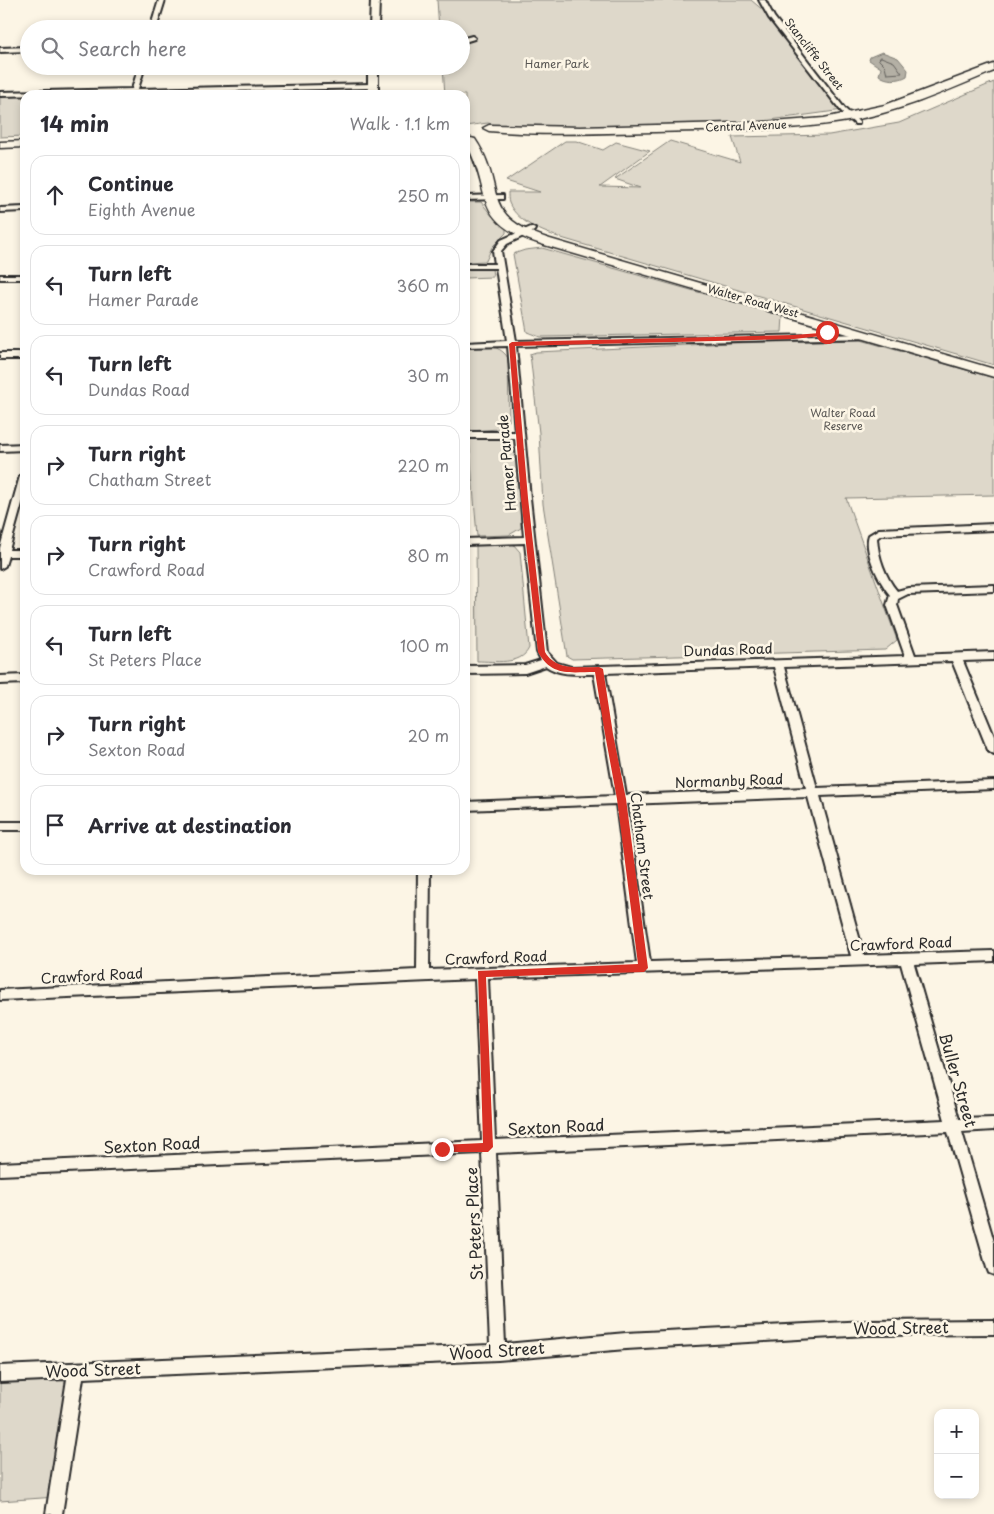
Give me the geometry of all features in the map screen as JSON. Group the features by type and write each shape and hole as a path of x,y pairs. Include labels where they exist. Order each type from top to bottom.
{"main road":[{"path":"374,20 375,0"},
{"name":"Central Avenue","path":"490,140 536,135 788,131 851,114 873,112 927,95 994,67"},
{"path":"372,90 373,75"},
{"name":"Central Avenue","path":"490,140 518,131 808,123 851,114 923,106 994,76"},
{"path":"662,128 675,134"},
{"path":"470,135 490,140 495,197 493,208 523,235"},
{"path":"470,137 482,160 495,197 509,213 523,235"},
{"path":"0,145 20,144"},
{"path":"510,225 512,230 523,235"},
{"name":"Walter Road West","path":"523,235 569,247"},
{"name":"Walter Road West","path":"523,235 874,336 994,373"}],"street":[{"path":"156,20 162,0"},
{"name":"Stancliffe Street","path":"762,0 771,17 851,114"},
{"name":"Stancliffe Street","path":"771,17 769,5 772,2"},
{"path":"0,50 20,49"},
{"path":"135,90 139,75"},
{"path":"0,94 20,94"},
{"path":"470,198 495,197"},
{"path":"0,210 20,209"},
{"path":"470,266 499,263 508,247 523,235"},
{"name":"Hamer Parade","path":"523,235 497,251 512,344 529,540 542,652 547,662"},
{"path":"0,277 20,277"},
{"path":"794,337 821,334 835,325"},
{"path":"470,345 874,336"},
{"path":"0,356 20,356"},
{"path":"470,435 520,435"},
{"path":"0,448 20,447"},
{"path":"0,566 20,493"},
{"path":"896,595 887,586 872,545 872,537 879,532 994,527"},
{"path":"470,542 529,540"},
{"path":"2,553 20,553"},
{"path":"910,659 892,605 893,598 896,595 908,591 994,588"},
{"name":"Dundas Road","path":"547,662 561,669 571,671 994,656"},
{"path":"956,657 994,750"},
{"path":"470,670 525,669 547,662"},
{"path":"778,664 859,960"},
{"name":"Chatham Street","path":"599,669 622,799 644,968"},
{"path":"0,680 20,679"},
{"name":"Normanby Road","path":"470,806 622,799 814,794 994,785"},
{"path":"0,826 20,826"},
{"path":"423,975 424,875"},
{"name":"Crawford Road","path":"0,995 423,975 994,956"},
{"name":"Buller Street","path":"906,959 952,1126 994,1268"},
{"name":"St Peters Place","path":"481,973 498,1352"},
{"name":"Sexton Road","path":"0,1169 994,1124"},
{"name":"Wood Street","path":"0,1374 498,1352 654,1339 867,1328 994,1326"},
{"path":"54,1514 76,1371"}],"green space":[{"name":"Hamer Park","path":"437,0 751,0 771,17 843,110 748,123 511,129 488,123 470,125 470,90 445,90 444,75 470,75 470,20 438,20"},
{"path":"994,82 994,365 560,238 526,222 513,210 509,202 508,192 540,192 506,181 565,141 576,141 603,150 616,142 650,151 600,187 641,188 615,179 670,141 740,162 732,137 829,135 899,123"},
{"path":"0,94 20,94 20,136 0,137"},
{"path":"470,202 481,202 492,216 506,228 506,233 492,247 486,261 470,262"},
{"path":"542,248 783,316 782,332 540,337 527,332 513,254"},
{"path":"492,268 493,277 470,278 470,269"},
{"name":"Walter Road Reserve","path":"861,340 994,378 994,495 846,498 897,640 885,650 572,659 567,656 543,504 539,433 530,354 536,352 731,343"},
{"path":"470,347 494,347 508,358 509,421 498,429 470,431"},
{"path":"508,437 517,442 521,528 509,535 477,536 470,438"},
{"path":"476,544 513,544 520,552 529,648 520,658 499,662 477,661"},
{"path":"76,1371 56,1497 0,1501 0,1377"}],"water":[{"path":"882,52 898,58 908,70 907,76 893,80 879,75 881,68 869,60 870,57"}],"route":[{"path":"442,1149 488,1147 481,973 644,968 622,799 599,669 571,671 561,669 547,662 542,652 525,498 512,362 512,344 794,337 827,332"}]}
